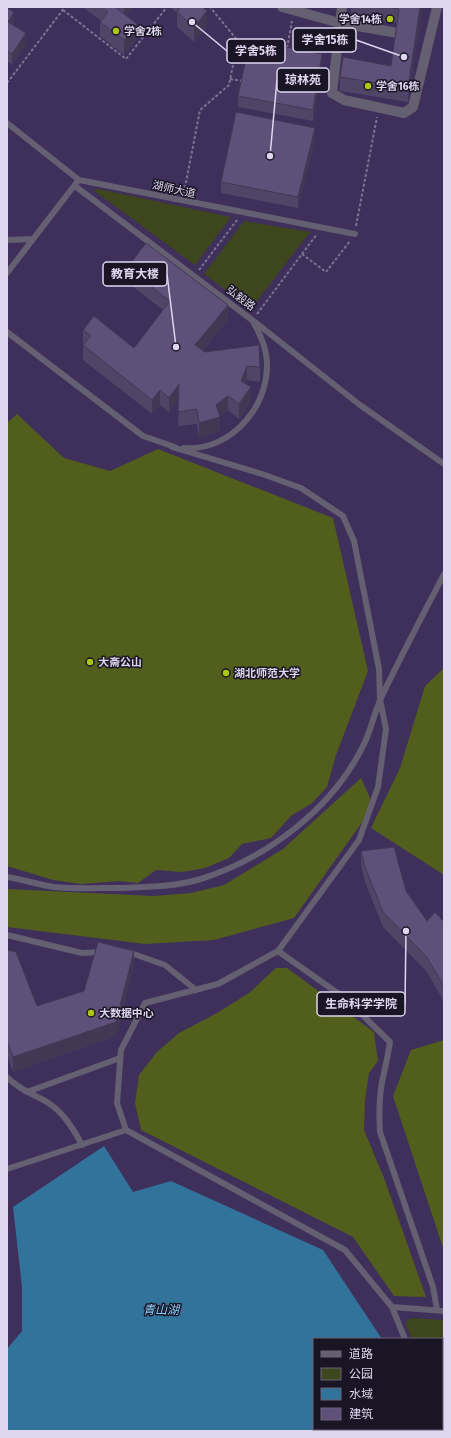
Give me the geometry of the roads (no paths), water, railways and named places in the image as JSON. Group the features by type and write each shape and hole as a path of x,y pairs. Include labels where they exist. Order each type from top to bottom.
{"street":[{"path":"282,7 340,23 398,33"},
{"path":"342,7 332,93 344,100 404,113 413,107 438,7"}],"lane":[{"name":"湖师大道","path":"7,123 79,180 321,229 355,234"},
{"path":"7,273 79,180"},
{"name":"弘毅路","path":"7,332 143,436 172,447 190,448 207,446 222,440 239,429 256,409 265,384 266,354 260,334 252,320 75,186"},
{"path":"7,240 33,240"},
{"path":"252,320 360,405 444,464"},
{"path":"172,447 262,474 301,488 343,516 354,541 379,669 380,699 386,729 378,787 358,840 278,951 218,984 145,1003 121,1050 117,1103 126,1130 345,1250 392,1307 405,1338"},
{"path":"7,877 53,887 145,888 201,879 260,853 288,834 314,811 342,780 363,746 380,699 444,574"},
{"path":"7,935 82,953 110,952"},
{"path":"124,951 165,965 196,990"},
{"path":"278,951 346,999 390,1042 388,1062 382,1082 379,1114 380,1132 433,1287 437,1310"},
{"path":"27,1092 120,1058"},
{"path":"7,1077 27,1092 48,1103 68,1121 82,1145"},
{"path":"7,1169 126,1130"},
{"path":"392,1307 444,1311"}],"water":[{"name":"青山湖","path":"104,1146 133,1192 171,1181 323,1250 381,1338 313,1338 313,1430 443,1430 444,1378 444,1431 7,1431 7,1349 22,1331 22,1287 13,1207"}],"place":[{"name":"学舍14栋","path":"390,19"},
{"name":"学舍5栋","path":"192,22"},
{"name":"学舍2栋","path":"116,31"},
{"name":"学舍15栋","path":"404,57"},
{"name":"学舍16栋","path":"368,86"},
{"name":"琼林苑","path":"270,156"},
{"name":"教育大楼","path":"176,347"},
{"name":"大斋公山","path":"90,662"},
{"name":"湖北师范大学","path":"226,673"},
{"name":"生命科学学院","path":"406,931"},
{"name":"大数据中心","path":"91,1013"}]}
